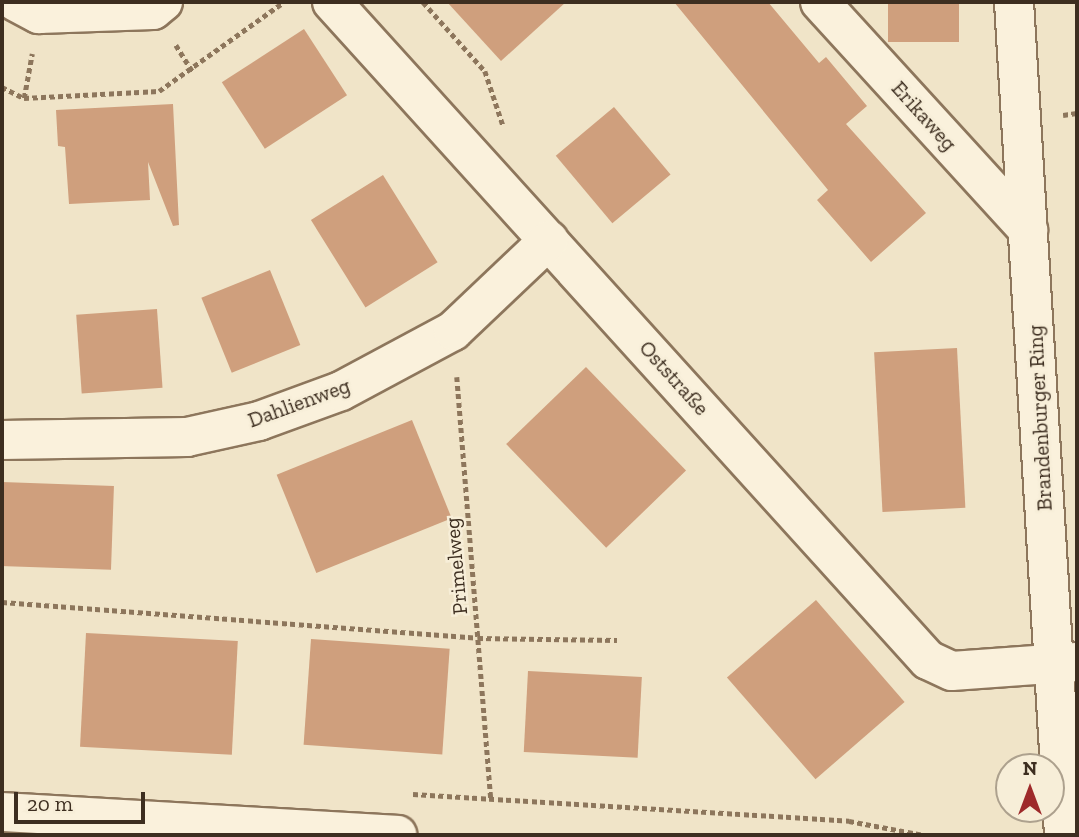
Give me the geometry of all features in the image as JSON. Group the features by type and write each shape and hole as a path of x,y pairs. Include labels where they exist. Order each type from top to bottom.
{"street":[{"path":"16,2 39,15 153,10 163,2"},
{"name":"Oststraße","path":"332,2 928,660 952,671 1066,662"},
{"name":"Erikaweg","path":"820,2 1028,230"},
{"name":"Brandenburger Ring","path":"1014,2 1028,230 1066,662 1064,835"},
{"name":"Dahlienweg","path":"2,440 187,437 259,421 341,391 453,331 549,240"},
{"path":"2,812 397,835"}],"path":[{"path":"2,87 24,98 159,90 284,2"},
{"name":"Primelweg","path":"453,331 491,798"},
{"path":"2,603 478,638 617,640"},
{"path":"407,794 849,821 925,835"}],"building":[{"path":"447,2 566,2 501,61"},
{"path":"674,2 768,2 819,63 826,57 867,106 846,124 926,213 871,262 817,200 828,190"},
{"path":"888,2 959,2 959,42 888,42"},
{"path":"304,29 347,95 265,149 222,82"},
{"path":"173,104 179,225 173,226 148,162 150,200 69,204 65,147 58,146 56,110"},
{"path":"614,107 671,174 612,223 556,156"},
{"path":"383,175 438,262 365,307 311,220"},
{"path":"270,270 300,345 232,373 201,298"},
{"path":"157,309 163,388 82,393 76,315"},
{"path":"957,348 965,508 882,512 874,352"},
{"path":"586,367 686,471 606,548 506,444"},
{"path":"412,420 452,518 316,573 277,475"},
{"path":"2,482 114,486 111,570 2,566"},
{"path":"816,600 905,702 816,779 727,677"},
{"path":"86,633 238,641 232,755 80,747"},
{"path":"311,639 450,649 442,754 304,745"},
{"path":"528,671 642,677 638,758 524,752"}]}
